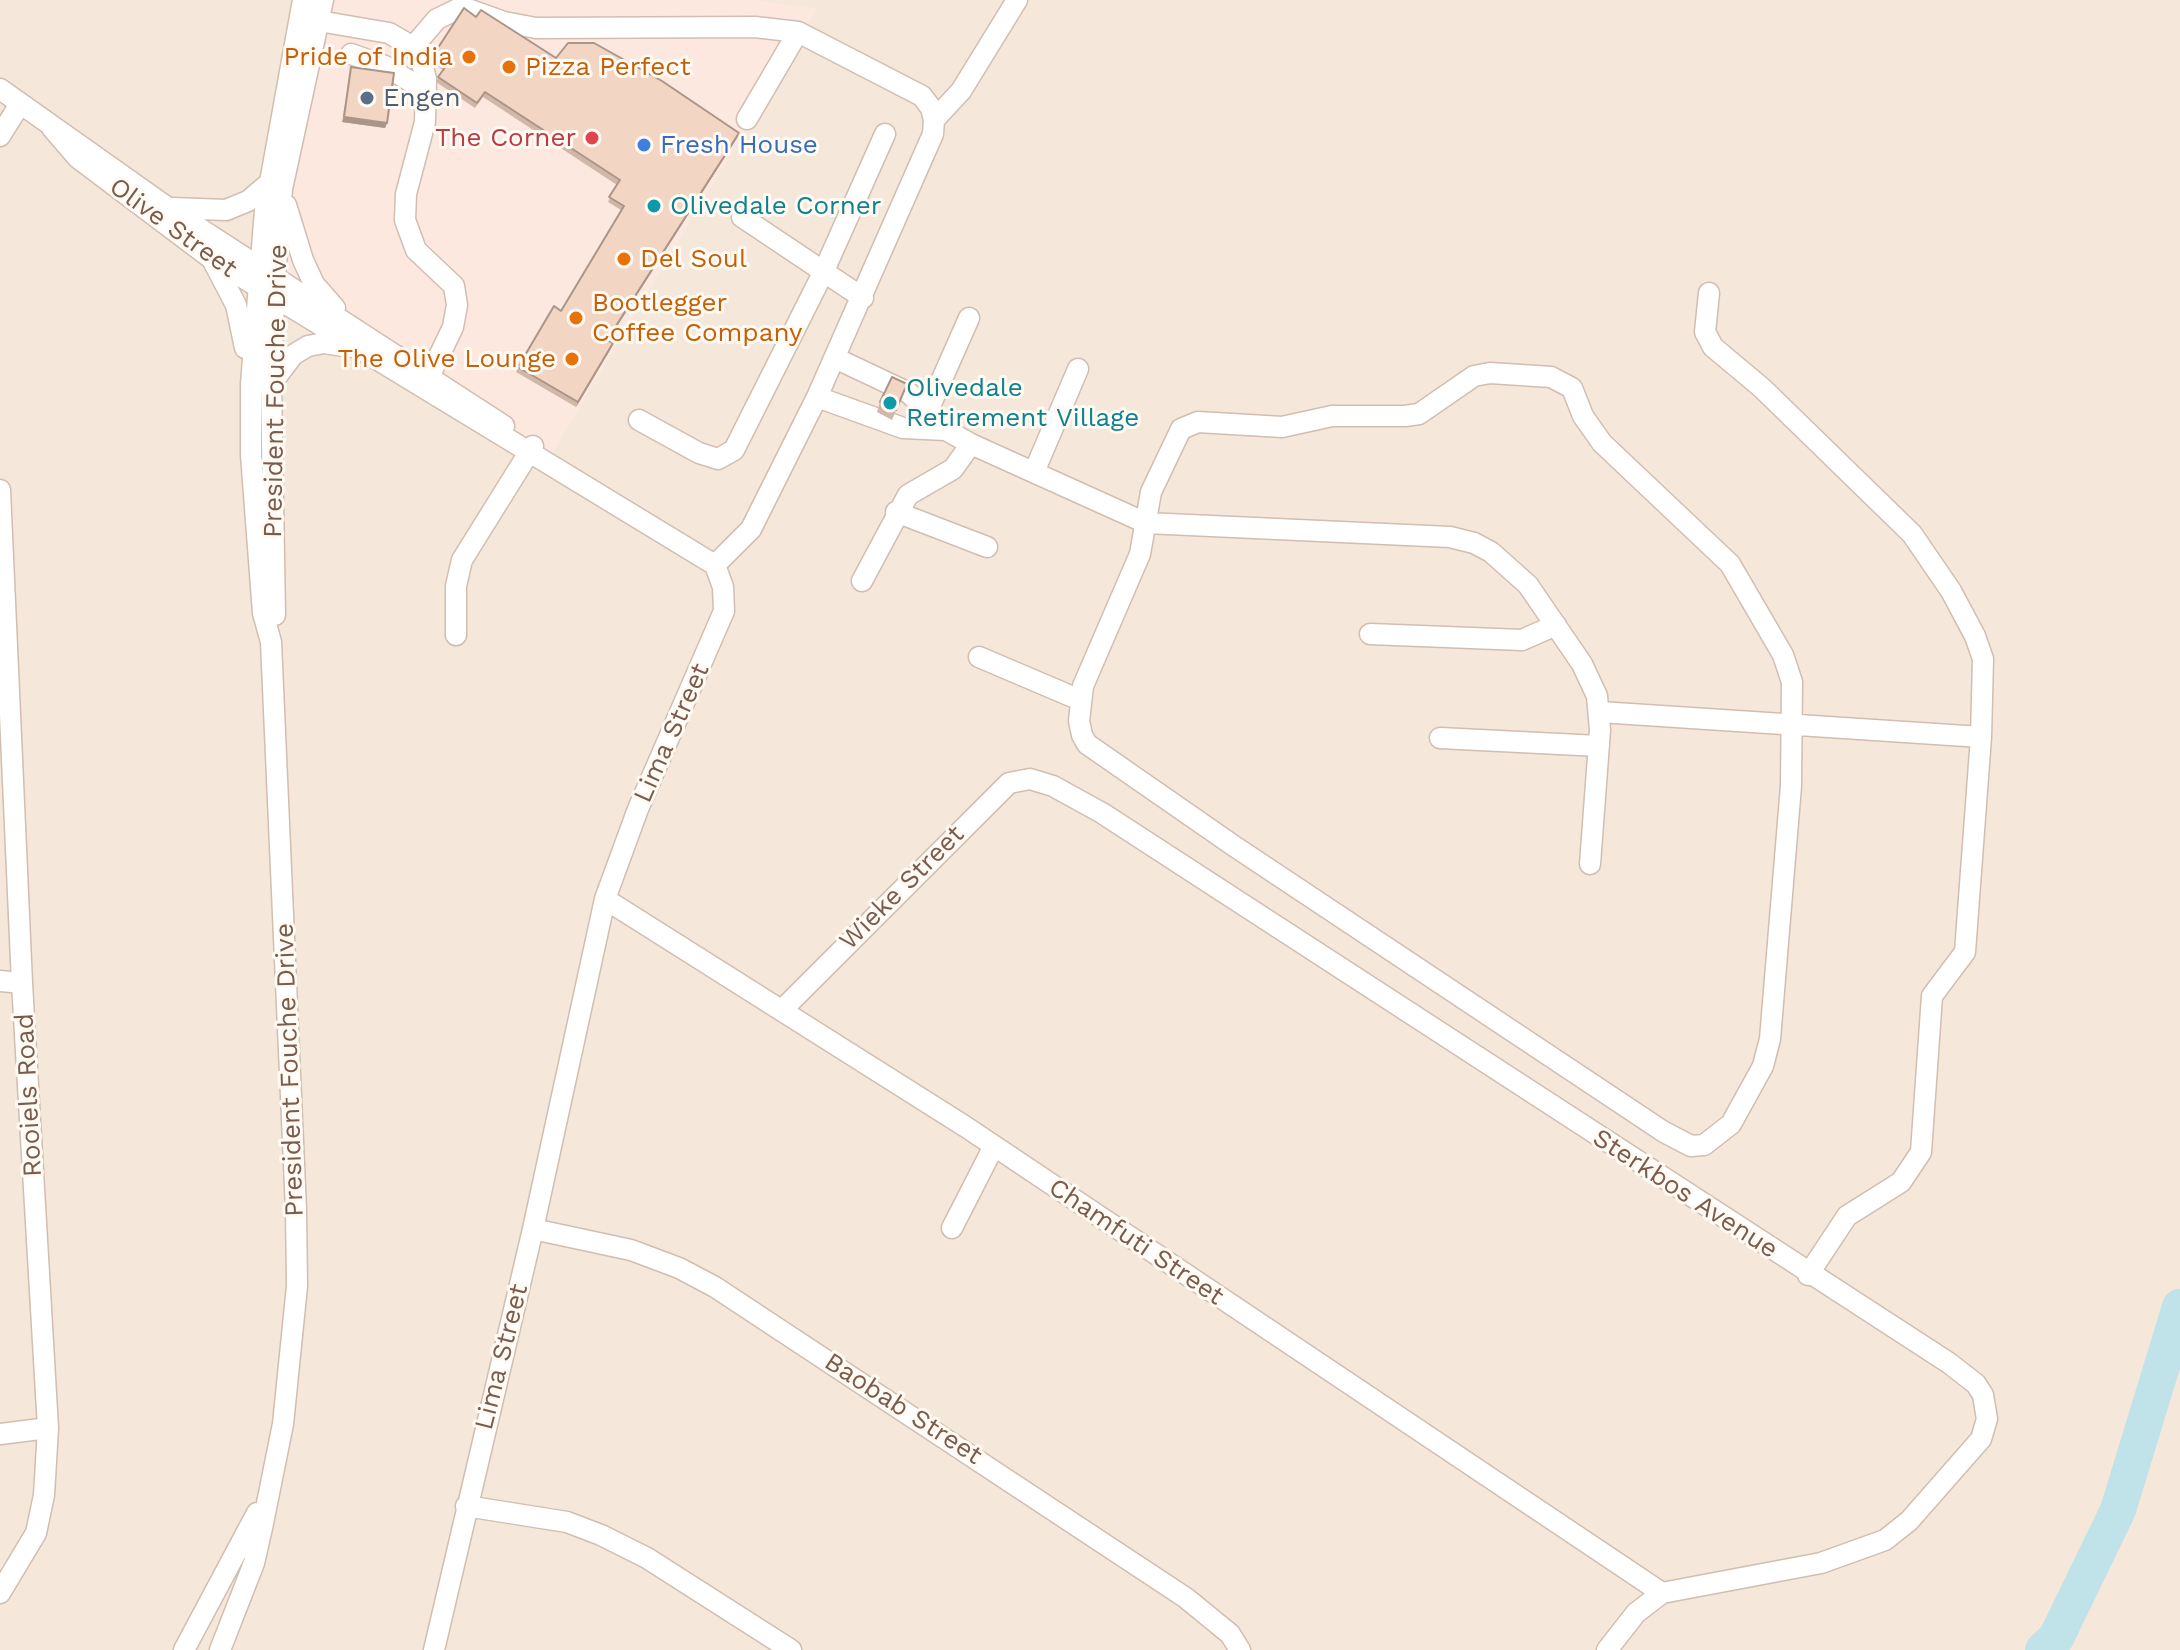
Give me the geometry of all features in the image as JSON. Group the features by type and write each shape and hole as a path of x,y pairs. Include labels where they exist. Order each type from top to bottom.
{"street":[{"name":"President Fouche Drive","path":"220,1650 254,1563 283,1424 297,1286 296,1194 271,642 275,614 261,384 275,187 307,13 323,0"},
{"path":"334,0 340,14 352,28"},
{"path":"934,120 961,91 1017,0"},
{"path":"413,47 437,19 462,7 504,22 536,28 755,27 798,32 922,96 931,108 933,134 817,397 751,529 715,565"},
{"name":"President Fouche Drive","path":"275,187 313,47 307,13"},
{"path":"307,13 352,28 389,33 413,47 420,56 426,91 425,122 406,194 405,220 408,238 416,250 454,286 457,305 453,327 430,375"},
{"path":"313,47 352,28"},
{"path":"747,119 798,32"},
{"path":"351,54 385,66 426,91"},
{"name":"Olive Street","path":"0,89 52,128 86,147 266,282 715,565"},
{"path":"0,136 20,104"},
{"name":"Olive Street","path":"52,128 78,158 212,259 266,282"},
{"path":"639,420 699,453 718,459 728,456 740,443 823,273 885,134"},
{"path":"168,208 226,210 275,187 314,284 366,343"},
{"path":"742,217 863,298"},
{"path":"212,259 240,318 261,384 293,355 308,346 366,343"},
{"path":"1709,293 1705,332 1713,347 1762,388 1912,534 1951,591 1975,636 1983,659 1981,737 1965,952 1932,996 1921,1152 1901,1182 1847,1216 1808,1275"},
{"path":"817,397 903,428 924,420 969,318"},
{"name":"Olive Street","path":"366,343 430,375 531,450"},
{"path":"835,358 909,393 924,420 1146,523 1450,537 1474,543 1513,569 1556,625 1592,680 1600,712 1590,864"},
{"path":"1034,472 1078,369"},
{"path":"1490,373 1551,377 1572,388 1591,430 1602,443 1730,564 1783,655 1792,682 1794,723 1770,1039 1763,1066 1731,1124 1717,1138 1704,1145 1691,1146 1234,846 1087,744 1079,721 1080,700 1140,554 1151,492 1181,429 1191,423 1282,427 1332,416 1419,414 1474,376 1490,373"},
{"path":"862,581 896,512 908,495 953,469 971,444"},
{"path":"456,635 456,586 462,560 531,450"},
{"name":"Rooiels Road","path":"0,490 4,655 48,1428 44,1495 36,1533 0,1593"},
{"path":"896,512 987,547"},
{"name":"Lima Street","path":"434,1650 533,1229 605,899 638,809 724,611 723,587 715,565"},
{"path":"1370,634 1522,640 1556,625"},
{"path":"979,657 1080,700"},
{"path":"1600,712 1981,737"},
{"path":"1440,738 1599,746"},
{"name":"Sterkbos Avenue","path":"1030,779 1053,786 1102,813 1808,1275 1949,1363 1976,1384 1986,1406 1985,1432 1909,1521 1885,1540 1821,1563 1662,1593"},
{"name":"Wieke Street","path":"782,1010 974,815 1009,783 1030,779"},
{"name":"Chamfuti Street","path":"605,899 994,1146 1662,1593"},
{"path":"0,981 22,983"},
{"path":"952,1228 994,1146"},
{"name":"Baobab Street","path":"533,1229 631,1250 679,1268 715,1287 1186,1598 1230,1634 1240,1650"},
{"path":"0,1434 48,1428"},
{"name":"President Fouche Drive","path":"184,1650 266,1495"},
{"path":"466,1506 567,1522 601,1535 647,1558 791,1650"},
{"path":"1607,1650 1636,1613 1662,1593"}],"shaded area":[{"path":"0,0 2180,0 2180,1650 0,1650"},
{"path":"328,0 752,0 817,9 551,455 267,280"}],"building":[{"name":"Olivedale Corner","path":"464,8 476,17 481,10 556,58 568,43 594,43 662,81 739,133 607,340 613,343 578,402 518,367 554,306 561,311 624,206 609,197 620,180 485,92 477,103 438,77 446,66 432,57"},
{"path":"351,67 394,73 387,123 344,117"},
{"path":"892,377 907,384 896,410 880,402"}],"waterway":[{"path":"2043,1650 2056,1638 2118,1510 2180,1307"}],"place":[{"name":"Pride of India","path":"469,57"},
{"name":"Pizza Perfect","path":"509,67"},
{"name":"Engen","path":"367,98"},
{"name":"The Corner","path":"592,138"},
{"name":"Fresh House","path":"644,145"},
{"name":"Olivedale Corner","path":"654,206"},
{"name":"Del Soul","path":"624,259"},
{"name":"Bootlegger Coffee Company","path":"576,318"},
{"name":"The Olive Lounge","path":"572,359"},
{"name":"Olivedale Retirement Village","path":"890,403"}]}
